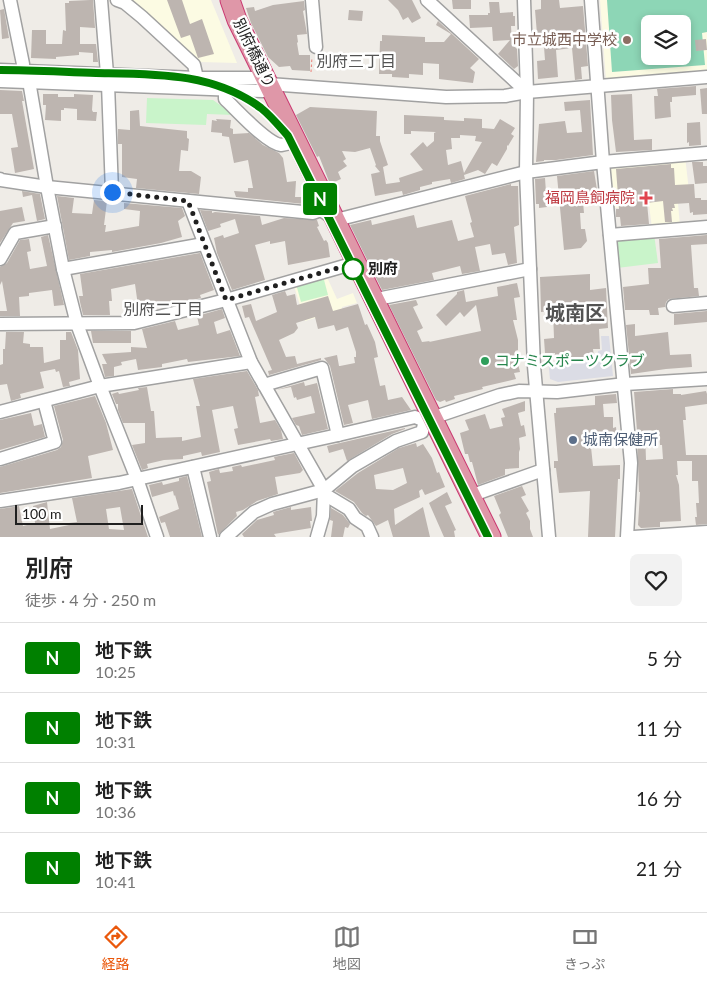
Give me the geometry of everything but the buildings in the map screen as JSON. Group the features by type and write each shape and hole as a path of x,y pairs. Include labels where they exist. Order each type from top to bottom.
{"highway":[{"name":"別府橋通り","path":"223,0 232,23 329,215 348,265 491,537"},
{"name":"別府橋通り","path":"230,0 289,144 376,303 480,537"},
{"path":"470,496 480,500 499,537"}],"street":[{"path":"10,0 63,269 78,324 157,537"},
{"path":"101,0 108,79 112,192"},
{"path":"117,0 125,3 142,17 194,65 197,78"},
{"path":"312,0 313,51"},
{"path":"427,0 527,92"},
{"path":"524,0 527,92 526,172 530,269 536,392 549,537"},
{"path":"591,0 603,162 631,463 627,537"},
{"path":"0,70 26,76 108,79 197,78 446,96 505,96 527,92 707,77"},
{"path":"0,81 26,76"},
{"path":"108,79 225,89 263,84"},
{"path":"225,89 225,99 246,120 270,140 281,145 289,144"},
{"path":"0,179 47,186 329,215 526,172 603,162 707,153"},
{"path":"188,201 251,362 324,492 349,509 355,518 367,526 372,537"},
{"path":"0,259 15,233 55,226"},
{"path":"610,235 707,227"},
{"path":"63,269 204,244"},
{"path":"0,324 134,324 348,265"},
{"path":"376,303 382,298 530,269"},
{"path":"673,306 707,303"},
{"path":"0,412 100,386 251,362"},
{"path":"264,385 322,368 338,436"},
{"path":"0,501 137,479 298,443 338,436 415,417 428,420 500,395 519,391 556,392 624,384 707,379"},
{"path":"0,459 55,442 44,400"},
{"path":"226,537 254,512 272,504 324,492 353,466 396,441 422,432 428,420"},
{"path":"193,467 210,537"},
{"path":"470,496 543,470"},
{"path":"317,537 323,516 324,492"},
{"path":"634,537 707,532"}],"path":[{"path":"311,72 313,51"}],"shaded area":[{"path":"128,0 211,0 237,63 200,62 156,21"},
{"name":"市立城西中学校","path":"600,0 707,0 707,71 606,80"},
{"name":"福岡鳥飼病院","path":"685,156 689,191 677,192 680,226 652,228 649,205 615,208 610,164"},
{"path":"326,275 337,299 353,293 357,303 342,307 342,310 305,321 293,283"},
{"path":"601,336 609,336 613,376 558,382 550,379 548,359 551,359 552,365 598,360 598,351 602,350"}],"green space":[{"path":"607,0 707,0 707,32 702,33 705,65 612,72"},
{"path":"147,98 213,100 234,115 207,114 206,125 146,123"},
{"path":"654,234 658,263 617,268 614,238"},
{"path":"323,276 328,295 301,302 296,284"}],"metro line":[{"name":"N","path":"0,70 154,73 199,80 237,94 262,108 288,136 488,537"}],"place":[{"name":"市立城西中学校","path":"627,40"},
{"name":"福岡鳥飼病院","path":"646,198"},
{"name":"別府","path":"353,269"},
{"name":"コナミスポーツクラブ","path":"485,361"},
{"name":"城南保健所","path":"573,440"}],"district":[{"name":"別府三丁目","path":"356,61"},
{"name":"別府二丁目","path":"163,309"},
{"name":"城南区","path":"575,313"}],"route":[{"path":"112,192 188,201 226,300 348,265 353,269"}]}
